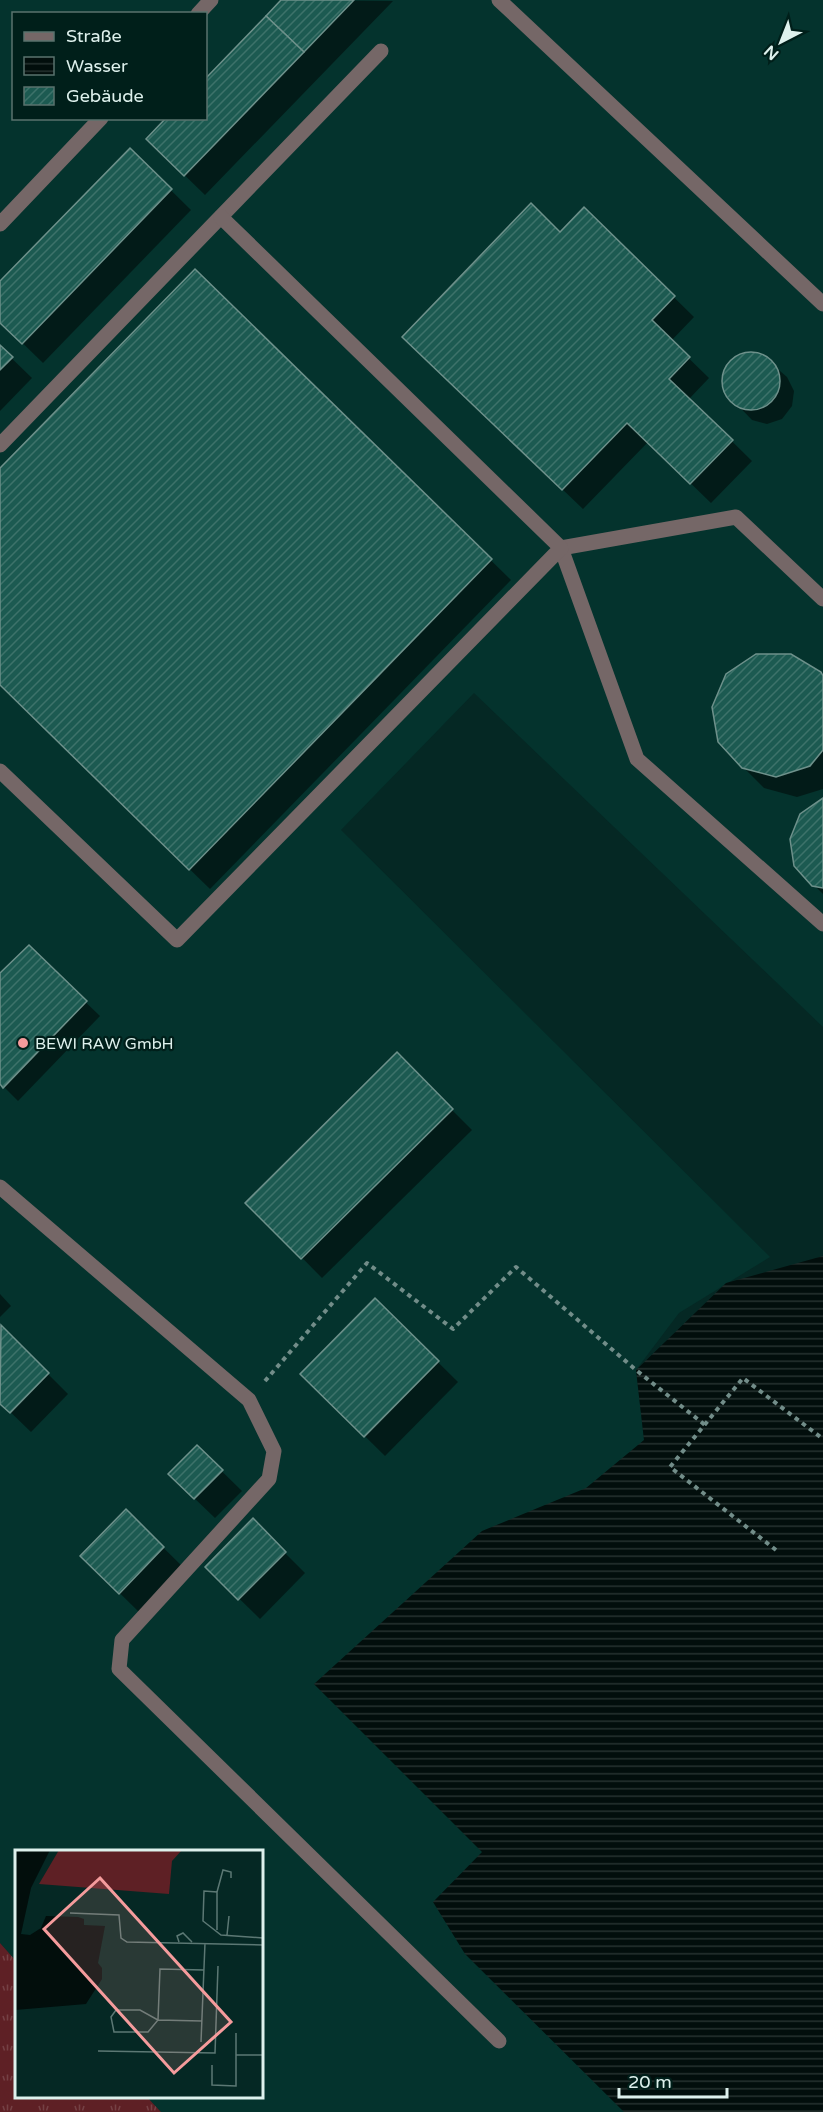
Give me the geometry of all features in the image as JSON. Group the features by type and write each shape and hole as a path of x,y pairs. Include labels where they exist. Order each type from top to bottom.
{"lane":[{"path":"200,12 211,0"},
{"path":"499,0 823,304"},
{"path":"0,446 381,51"},
{"path":"0,224 99,120"},
{"path":"221,217 561,548 637,759 823,924"},
{"path":"0,771 177,940 561,548 736,517 823,599"},
{"path":"0,1187 249,1400 274,1451 269,1479 122,1640 119,1669 499,2041"}],"path":[{"path":"249,1400 367,1263 453,1329 516,1267 636,1370 705,1425"},
{"path":"776,1550 670,1467 743,1378 823,1439"}],"shaded area":[{"path":"0,0 823,0 823,1027 474,693 341,830 770,1257 679,1313 636,1370 644,1440 588,1505 314,1684 483,1852 434,1902 639,2112 161,2112 147,2097 262,2097 262,1850 15,1850 15,1960 0,1943"}],"green space":[{"path":"0,1943 15,1960 15,2097 147,2097 161,2112 0,2112"}],"water":[{"path":"823,1256 823,2112 624,2112 465,1954 433,1902 482,1852 314,1684 482,1531 586,1488 644,1440 636,1370 726,1283"}],"building":[{"path":"281,0 354,0 304,52 266,16"},
{"path":"266,16 304,52 184,176 146,139 164,120 207,120 207,77"},
{"path":"130,148 172,189 22,344 0,323 0,281"},
{"path":"531,203 560,232 584,207 675,296 652,320 690,357 669,379 733,440 690,484 627,423 562,490 402,337"},
{"path":"195,269 492,559 189,870 0,685 0,468"},
{"path":"0,345 13,357 0,370"},
{"path":"751,352 762,354 775,365 780,381 778,392 767,405 751,410 740,408 727,397 722,381 724,370 735,357"},
{"path":"756,654 791,654 821,672 823,676 823,750 810,766 776,777 742,768 718,742 712,707 726,674"},
{"path":"823,798 823,888 812,886 794,866 790,839 800,814"},
{"name":"BEWI RAW GmbH","path":"29,945 87,1001 3,1088 0,1084 0,973"},
{"path":"397,1052 453,1109 301,1259 245,1203"},
{"path":"375,1298 439,1361 364,1437 300,1374"},
{"path":"1,1325 49,1373 10,1413 0,1404"},
{"path":"197,1445 223,1470 194,1499 168,1474"},
{"path":"126,1509 164,1547 119,1594 80,1556"},
{"path":"253,1518 286,1552 238,1600 205,1567"}],"place":[{"name":"BEWI RAW GmbH","path":"23,1043"}]}
